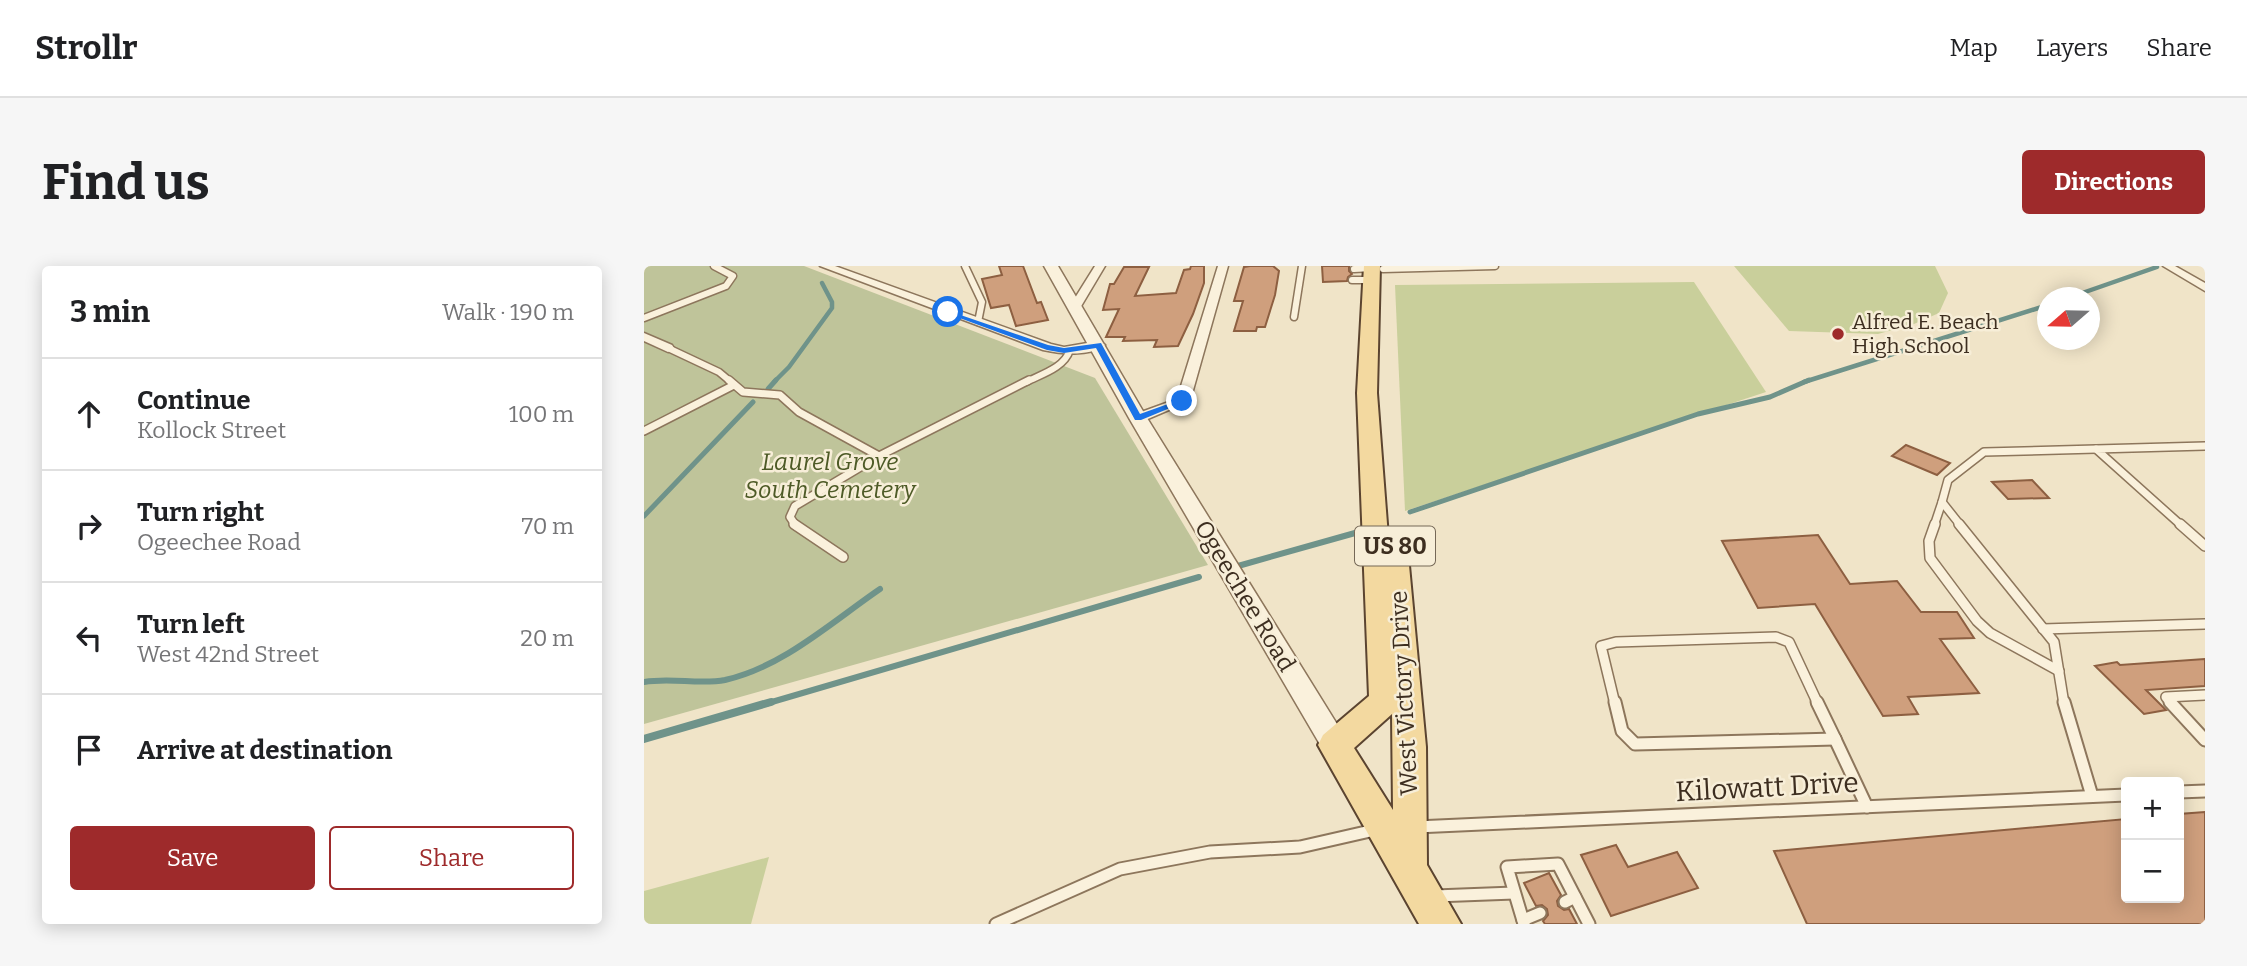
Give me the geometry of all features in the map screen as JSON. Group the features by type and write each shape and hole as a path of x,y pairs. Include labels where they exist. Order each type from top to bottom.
{"main road":[{"name":"West Victory Drive","path":"1335,745 1385,701 1367,393 1370,271"},
{"name":"West Victory Drive","path":"1370,271 1407,700 1397,828 1424,896"},
{"name":"Ogeechee Road","path":"1335,745 1397,828"}],"street":[{"path":"825,266 1047,347 1070,349 1098,345"},
{"name":"Ogeechee Road","path":"1051,266 1138,418 1335,745"},
{"path":"1076,306 1100,266"},
{"path":"1138,418 1182,401 1223,266"},
{"path":"2168,266 2205,288"},
{"path":"644,337 668,348"}],"lane":[{"path":"644,318 726,286 733,276 714,266"},
{"path":"965,266 982,302 978,323"},
{"path":"1294,317 1302,266"},
{"path":"1370,271 1495,266"},
{"path":"668,348 719,372 743,392 779,395 799,412 879,456"},
{"path":"843,557 795,525 790,517 795,506 810,494 879,456 1060,365 1067,359 1070,349"},
{"path":"644,431 734,385"},
{"path":"2059,671 1990,633 1977,621 1930,558 1930,541 1948,480 1984,452 2205,446"},
{"path":"2096,449 2205,546"},
{"path":"1942,502 2054,642 2067,719 2092,796"},
{"path":"2043,629 2205,624"},
{"path":"1835,739 1635,744 1622,731 1601,646 1616,642 1776,637 1789,642 1835,739 1867,807"},
{"path":"2205,695 2166,697 2205,740"},
{"path":"2184,792 2205,791"},
{"name":"Kilowatt Drive","path":"996,924 1120,869 1210,852 1300,846 1397,828 2121,795"},
{"path":"1539,913 1523,922 1507,867 1558,864 1570,899 1589,924"},
{"path":"1424,896 1514,893"}],"green space":[{"name":"Laurel Grove South Cemetery","path":"644,266 804,266 1095,378 1208,565 644,724"},
{"path":"1734,266 1935,266 1948,293 1939,313 1914,324 1878,334 1789,331"},
{"path":"1694,282 1766,392 1405,511 1395,285"},
{"path":"769,857 751,924 644,924 644,891"}],"building":[{"path":"999,266 1023,266 1037,303 1041,302 1048,320 1016,326 1009,305 991,308 982,279 1002,275"},
{"path":"1191,266 1204,266 1204,283 1178,346 1154,347 1157,340 1123,341 1125,337 1106,337 1119,309 1103,310 1110,284 1114,284 1124,267 1149,267 1135,296 1176,293 1184,270 1190,269"},
{"path":"1273,266 1279,271 1275,295 1265,327 1257,327 1256,331 1234,331 1243,301 1234,301 1244,267"},
{"path":"1322,266 1349,266 1352,274 1347,281 1323,282"},
{"path":"1906,445 1950,463 1937,475 1892,456"},
{"path":"2032,480 2049,498 2008,499 1992,482"},
{"path":"1818,535 1850,584 1897,581 1921,612 1957,612 1974,638 1940,639 1979,693 1908,697 1918,714 1883,716 1815,604 1758,608 1722,541"},
{"path":"2205,659 2205,686 2146,690 2166,710 2144,714 2095,666 2117,662 2120,665"},
{"path":"2205,812 2205,924 1807,924 1774,851 2121,819 2121,903 2184,903 2184,814"},
{"path":"1616,845 1628,867 1677,852 1698,888 1611,916 1581,855"},
{"path":"1549,873 1561,895 1557,901 1558,906 1564,910 1569,909 1577,924 1545,924 1543,921 1548,915 1547,909 1542,905 1536,906 1524,883"}],"waterway":[{"path":"2100,287 2157,267"},
{"path":"776,380 789,367 832,308 832,302 822,283"},
{"path":"1805,382 2037,308"},
{"path":"768,389 776,380"},
{"path":"1410,512 1698,414 1770,397 1805,382"},
{"path":"644,516 753,402"},
{"path":"1238,566 1355,533"},
{"path":"765,704 1199,577"},
{"path":"644,682 705,682 746,674 807,642 880,589"},
{"path":"644,739 771,702"}],"place":[{"name":"Alfred E. Beach High School","path":"1838,334"}],"route":[{"path":"948,312 1064,351 1098,345 1138,418 1182,401"}]}
